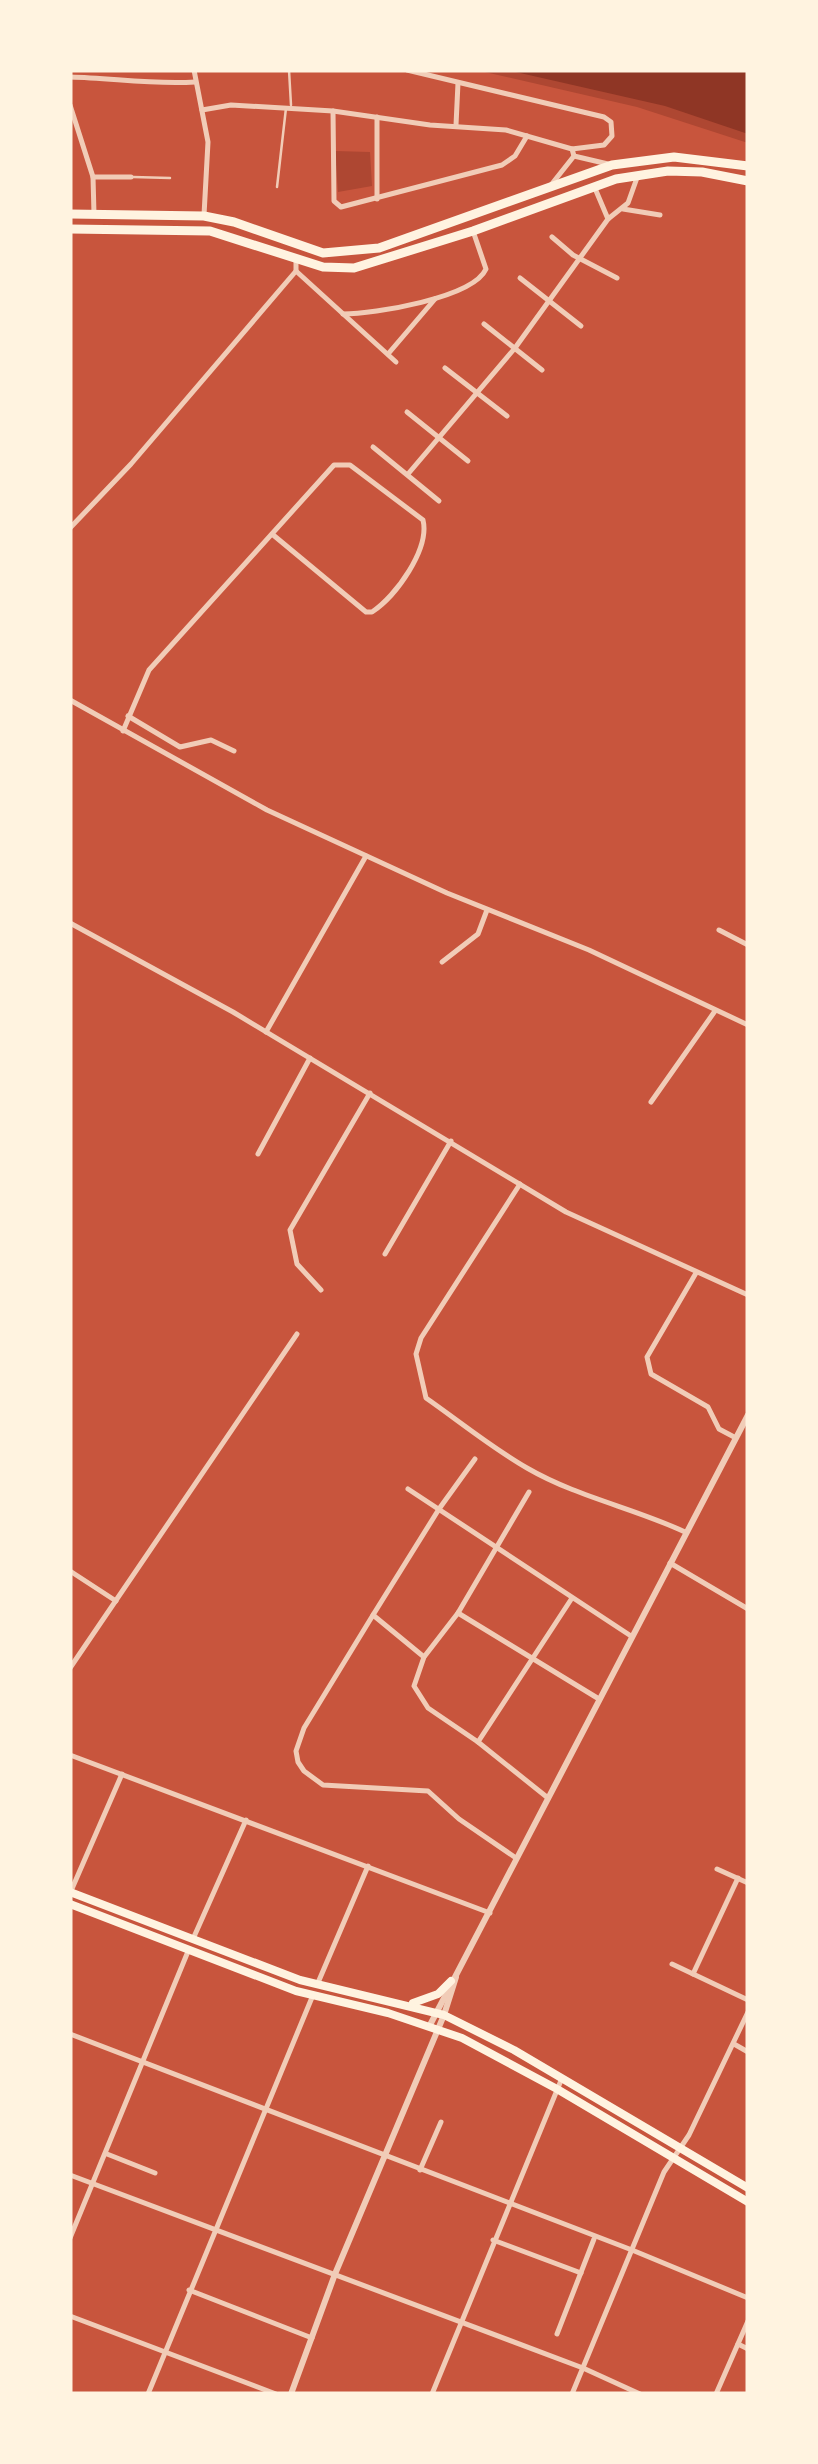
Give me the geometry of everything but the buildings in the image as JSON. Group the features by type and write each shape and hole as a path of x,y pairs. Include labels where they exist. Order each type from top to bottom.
{"main road":[{"path":"70,214 204,216 234,222 323,253 352,253 378,248 612,165 674,157 748,166"},
{"path":"70,229 210,231 296,265 354,268 473,231 594,186 638,175 702,172 748,181"},
{"path":"70,1893 317,1985 440,2013 562,2078 748,2188"},
{"path":"70,1904 312,1996 434,2027 558,2088 748,2202"},
{"path":"409,2004 438,1994 454,1978"}],"street":[{"path":"194,70 208,152 204,216"},
{"path":"407,70 604,117 610,122 612,136 604,145 573,152 550,186"},
{"path":"70,78 105,74 150,85 195,82"},
{"path":"456,125 458,83"},
{"path":"202,110 231,105 289,107 430,126 456,125 527,136 612,165"},
{"path":"70,106 92,177 94,214"},
{"path":"333,111 334,201 345,207 502,164 514,156 527,136"},
{"path":"377,117 377,200"},
{"path":"408,474 516,348 608,219 623,209 633,195 638,175"},
{"path":"92,177 131,177"},
{"path":"594,186 608,219"},
{"path":"623,209 660,216"},
{"path":"343,314 388,311 476,281 485,273 486,263 473,231"},
{"path":"552,237 617,278"},
{"path":"70,528 131,464 296,265 396,362"},
{"path":"520,278 580,326"},
{"path":"388,354 437,296"},
{"path":"484,324 542,370"},
{"path":"445,368 507,416"},
{"path":"407,412 468,461"},
{"path":"372,447 439,500"},
{"path":"123,731 150,670 272,534 334,465 350,465 423,520 425,533 416,561 372,612 366,612 272,534"},
{"path":"70,700 267,810 487,910 589,950 748,1025"},
{"path":"128,716 180,747 211,740 234,751"},
{"path":"266,1032 367,856"},
{"path":"442,962 478,934 487,910"},
{"path":"70,924 266,1032 596,1228 748,1295"},
{"path":"719,930 748,945"},
{"path":"651,1102 715,1011"},
{"path":"258,1154 310,1058"},
{"path":"321,1290 298,1264 289,1235 370,1093"},
{"path":"384,1254 451,1141"},
{"path":"520,1184 421,1338 416,1354 426,1398 529,1469 611,1506 635,1510 685,1532"},
{"path":"696,1272 646,1357 646,1366 651,1374 708,1407 719,1428 736,1438"},
{"path":"70,1668 297,1334"},
{"path":"291,2394 454,1978 748,1415"},
{"path":"476,1459 439,1509 304,1728 297,1741 298,1762 313,1780 323,1784 428,1791 459,1819 516,1858"},
{"path":"408,1489 631,1636"},
{"path":"529,1492 458,1614 424,1657 414,1679 418,1696 548,1798"},
{"path":"670,1562 748,1608"},
{"path":"70,1572 116,1601"},
{"path":"478,1742 572,1597"},
{"path":"458,1614 599,1699"},
{"path":"372,1615 424,1657"},
{"path":"70,1755 490,1913"},
{"path":"70,1893 122,1774"},
{"path":"70,2238 140,2062 246,1820"},
{"path":"148,2394 368,1866"},
{"path":"717,1869 748,1883"},
{"path":"693,1974 738,1878"},
{"path":"672,1964 748,2000"},
{"path":"572,2394 672,2157 748,2012"},
{"path":"70,2034 748,2298"},
{"path":"734,2044 748,2052"},
{"path":"432,2394 562,2078"},
{"path":"420,2170 440,2122"},
{"path":"106,2154 155,2172"},
{"path":"70,2175 582,2368 640,2394"},
{"path":"557,2334 594,2238"},
{"path":"493,2240 581,2274"},
{"path":"189,2290 312,2338"},
{"path":"70,2316 276,2394"},
{"path":"716,2394 748,2321"},
{"path":"738,2344 748,2350"}],"lane":[{"path":"277,187 289,107 289,70"},
{"path":"131,177 170,178"}],"shaded area":[{"path":"476,70 748,70 748,143 637,107"},
{"path":"507,70 748,70 748,134 665,106"},
{"path":"335,151 370,152 372,186 338,192"}]}
